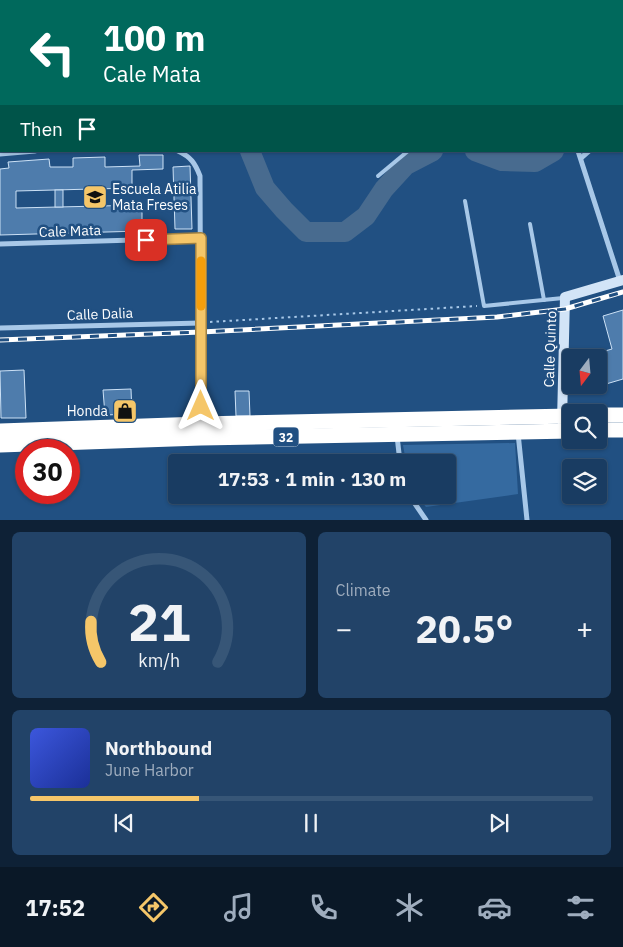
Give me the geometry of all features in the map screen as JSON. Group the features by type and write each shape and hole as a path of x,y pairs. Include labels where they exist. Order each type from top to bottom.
{"highway":[{"path":"607,415 623,415"},
{"name":"32","path":"0,445 201,431 562,423"},
{"name":"32","path":"0,431 201,431 397,435 518,433 562,424"},
{"path":"607,430 623,430"}],"street":[{"path":"0,154 23,152"},
{"path":"180,152 195,163 200,176 201,431"},
{"path":"578,152 622,281"},
{"path":"581,158 588,152"},
{"name":"Cale Mata","path":"0,244 201,238"},
{"name":"Calle Quinto","path":"566,404 566,297 622,281"},
{"name":"Calle Dalia","path":"0,328 201,323"},
{"path":"518,433 527,520"},
{"path":"397,435 399,454"},
{"path":"415,504 426,520"}],"lane":[{"path":"378,176 407,152"},
{"path":"465,201 484,306 566,297"},
{"path":"530,224 544,300"}],"path":[{"path":"201,323 484,306"}],"shaded area":[{"path":"515,443 518,494 456,503 456,454 405,454 403,445"},
{"path":"424,504 447,504 426,507"}],"building":[{"path":"139,155 163,155 163,169 132,170 132,188 16,191 16,208 142,205 142,231 0,235 0,169 9,168 8,162 49,159 50,167 73,167 73,158 105,157 105,167 140,166"},
{"path":"190,166 192,229 175,229 173,167"},
{"path":"55,190 63,190 63,207 55,207"},
{"path":"623,310 623,379 608,383 608,350 612,349 603,316"},
{"path":"24,370 26,418 1,418 0,371"},
{"path":"131,389 132,414 105,415 103,390"},
{"path":"235,391 249,391 250,416 236,416"}],"waterway":[{"path":"250,152 265,188 306,232 345,232 366,216 384,189 406,165 431,152"},
{"path":"478,152 502,161 535,162 552,152"}],"railway":[{"path":"0,340 497,317 565,309 623,292"}],"slow traffic":[{"path":"201,261 201,306"}],"place":[{"name":"Escuela Atilia Mata Freses","path":"95,197"},
{"name":"Honda","path":"125,411"}],"route":[{"path":"146,240 201,238 201,406"}]}
